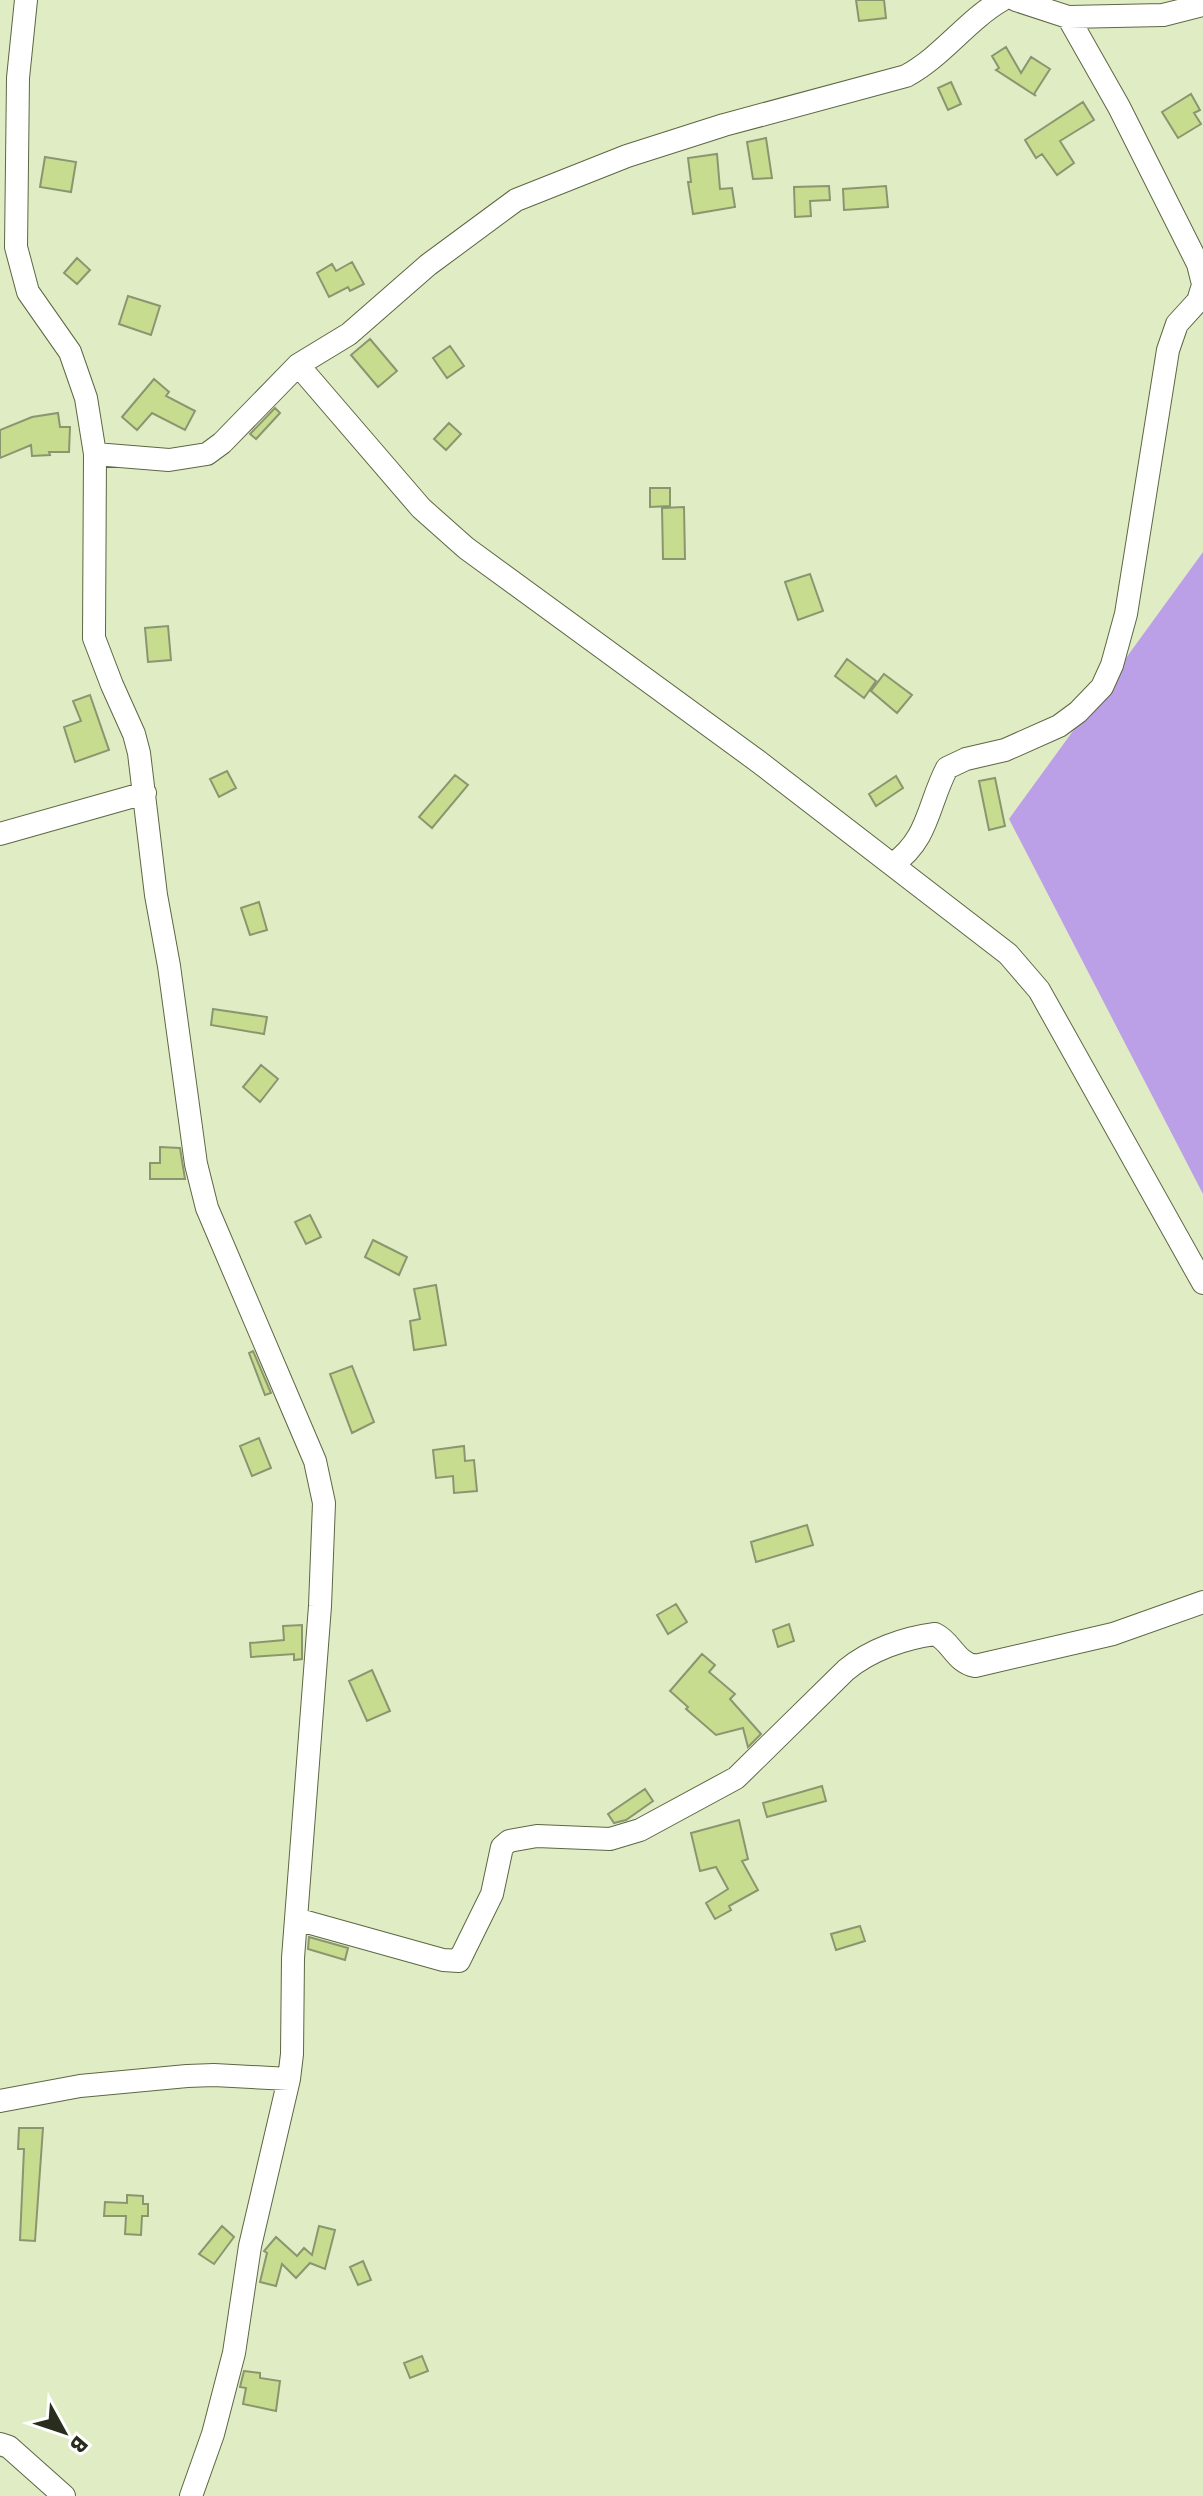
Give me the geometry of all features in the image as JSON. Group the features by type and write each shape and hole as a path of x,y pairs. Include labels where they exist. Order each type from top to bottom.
{"street":[{"path":"26,0 9,76 16,247 28,292 70,352 86,398 95,454 94,638 134,734 202,1192 297,1415 315,1461 324,1503 320,1606 293,1958 289,2079 250,2246 234,2353 213,2434 191,2496"},
{"path":"95,454 169,460 207,454 222,443 298,365 349,334 428,265 516,200 627,156 710,129 906,76 925,66 974,20 1002,0"},
{"path":"1016,0 1068,17 1163,15 1203,5"},
{"path":"893,864 919,839 947,768 966,759 1005,750 1059,726 1102,687 1112,665 1126,614 1170,341 1177,324 1198,301 1203,284 1198,264 1119,107 1068,17"},
{"path":"298,365 421,508 466,548 759,762 1008,954 1039,990 1203,1283"},
{"path":"0,834 145,793"},
{"path":"296,1919 443,1960 459,1961 492,1894 502,1847 509,1841 537,1836 610,1839 640,1830 736,1778 858,1660 879,1650 935,1634 942,1637 965,1664 975,1666 1113,1634 1203,1602"},
{"path":"0,2101 80,2086 187,2076 289,2079"},
{"path":"0,2444 9,2447 64,2496"}],"shaded area":[{"path":"1203,552 1203,1194 1009,819"}],"building":[{"path":"856,0 884,0 886,18 859,21"},
{"path":"1006,47 1021,73 1031,57 1050,69 1034,94 1036,96 996,70 999,68 992,56"},
{"path":"951,82 961,104 948,110 938,88"},
{"path":"1191,94 1200,110 1194,113 1201,124 1178,138 1162,112"},
{"path":"1083,102 1094,120 1060,141 1074,163 1057,175 1042,154 1036,158 1025,140"},
{"path":"766,138 772,178 753,179 747,142"},
{"path":"717,154 720,189 732,188 735,207 693,214 688,158"},
{"path":"45,157 76,162 71,192 40,187"},
{"path":"829,186 830,200 810,201 811,216 795,217 794,187"},
{"path":"886,186 888,207 844,210 843,189"},
{"path":"77,258 90,270 77,284 64,273"},
{"path":"352,262 364,284 350,291 348,287 329,297 317,273 332,264 336,271"},
{"path":"128,296 160,306 151,335 119,324"},
{"path":"370,339 397,371 378,387 351,355"},
{"path":"450,346 464,366 447,378 433,358"},
{"path":"154,379 169,392 166,396 195,411 185,430 152,413 137,430 122,417"},
{"path":"275,408 280,413 256,439 250,434"},
{"path":"58,413 60,427 70,427 69,452 32,456 31,445 0,458 0,430 32,417"},
{"path":"449,423 461,434 446,450 434,439"},
{"path":"650,488 670,488 670,506 650,507"},
{"path":"684,507 685,559 663,559 662,508"},
{"path":"810,574 823,611 798,620 785,582"},
{"path":"168,626 171,660 148,662 145,628"},
{"path":"847,659 876,681 864,698 835,676"},
{"path":"884,674 912,695 897,713 871,691"},
{"path":"90,695 109,750 75,762 64,727 81,721 73,701"},
{"path":"227,771 236,788 219,797 210,779"},
{"path":"455,775 468,785 432,828 419,817"},
{"path":"896,776 903,788 876,806 869,794"},
{"path":"995,778 1005,826 989,830 979,781"},
{"path":"259,902 267,930 250,935 241,908"},
{"path":"213,1009 267,1017 264,1034 211,1025"},
{"path":"261,1065 278,1079 260,1102 243,1087"},
{"path":"160,1147 180,1148 185,1179 150,1179 150,1163 160,1163"},
{"path":"310,1215 321,1237 306,1244 295,1222"},
{"path":"373,1240 407,1257 399,1275 365,1257"},
{"path":"436,1285 446,1345 414,1350 410,1321 420,1319 414,1289"},
{"path":"253,1351 271,1393 265,1395 249,1353"},
{"path":"352,1366 374,1422 352,1433 330,1374"},
{"path":"259,1438 271,1468 252,1476 240,1446"},
{"path":"464,1446 465,1461 474,1460 477,1491 454,1493 453,1476 436,1478 433,1450"},
{"path":"807,1525 813,1545 756,1562 751,1542"},
{"path":"676,1604 687,1622 668,1634 657,1615"},
{"path":"789,1624 794,1641 778,1647 773,1630"},
{"path":"302,1625 302,1659 294,1660 294,1654 251,1657 250,1643 284,1640 283,1626"},
{"path":"702,1654 715,1665 709,1672 735,1694 730,1699 761,1734 748,1747 743,1728 716,1735 670,1691"},
{"path":"372,1670 390,1711 367,1721 349,1681"},
{"path":"822,1786 826,1801 767,1817 763,1803"},
{"path":"645,1789 653,1801 626,1820 614,1823 608,1814"},
{"path":"739,1820 748,1859 742,1861 758,1890 729,1906 731,1910 715,1919 706,1903 728,1889 716,1867 700,1871 691,1833"},
{"path":"860,1926 865,1941 836,1950 831,1934"},
{"path":"309,1937 348,1948 345,1960 308,1949"},
{"path":"19,2128 43,2128 35,2241 20,2240 24,2149 18,2149"},
{"path":"127,2195 143,2196 143,2204 148,2204 148,2216 142,2216 141,2235 125,2234 126,2216 104,2216 105,2202 127,2203"},
{"path":"222,2226 234,2237 214,2264 199,2254"},
{"path":"319,2226 335,2230 325,2269 310,2263 296,2278 282,2264 276,2286 260,2282 267,2253 264,2251 276,2237 297,2256 304,2248 312,2255"},
{"path":"363,2261 371,2280 358,2285 350,2267"},
{"path":"422,2356 428,2371 410,2378 404,2363"},
{"path":"244,2371 260,2373 260,2378 280,2381 276,2411 243,2404 246,2388 240,2387"}]}
